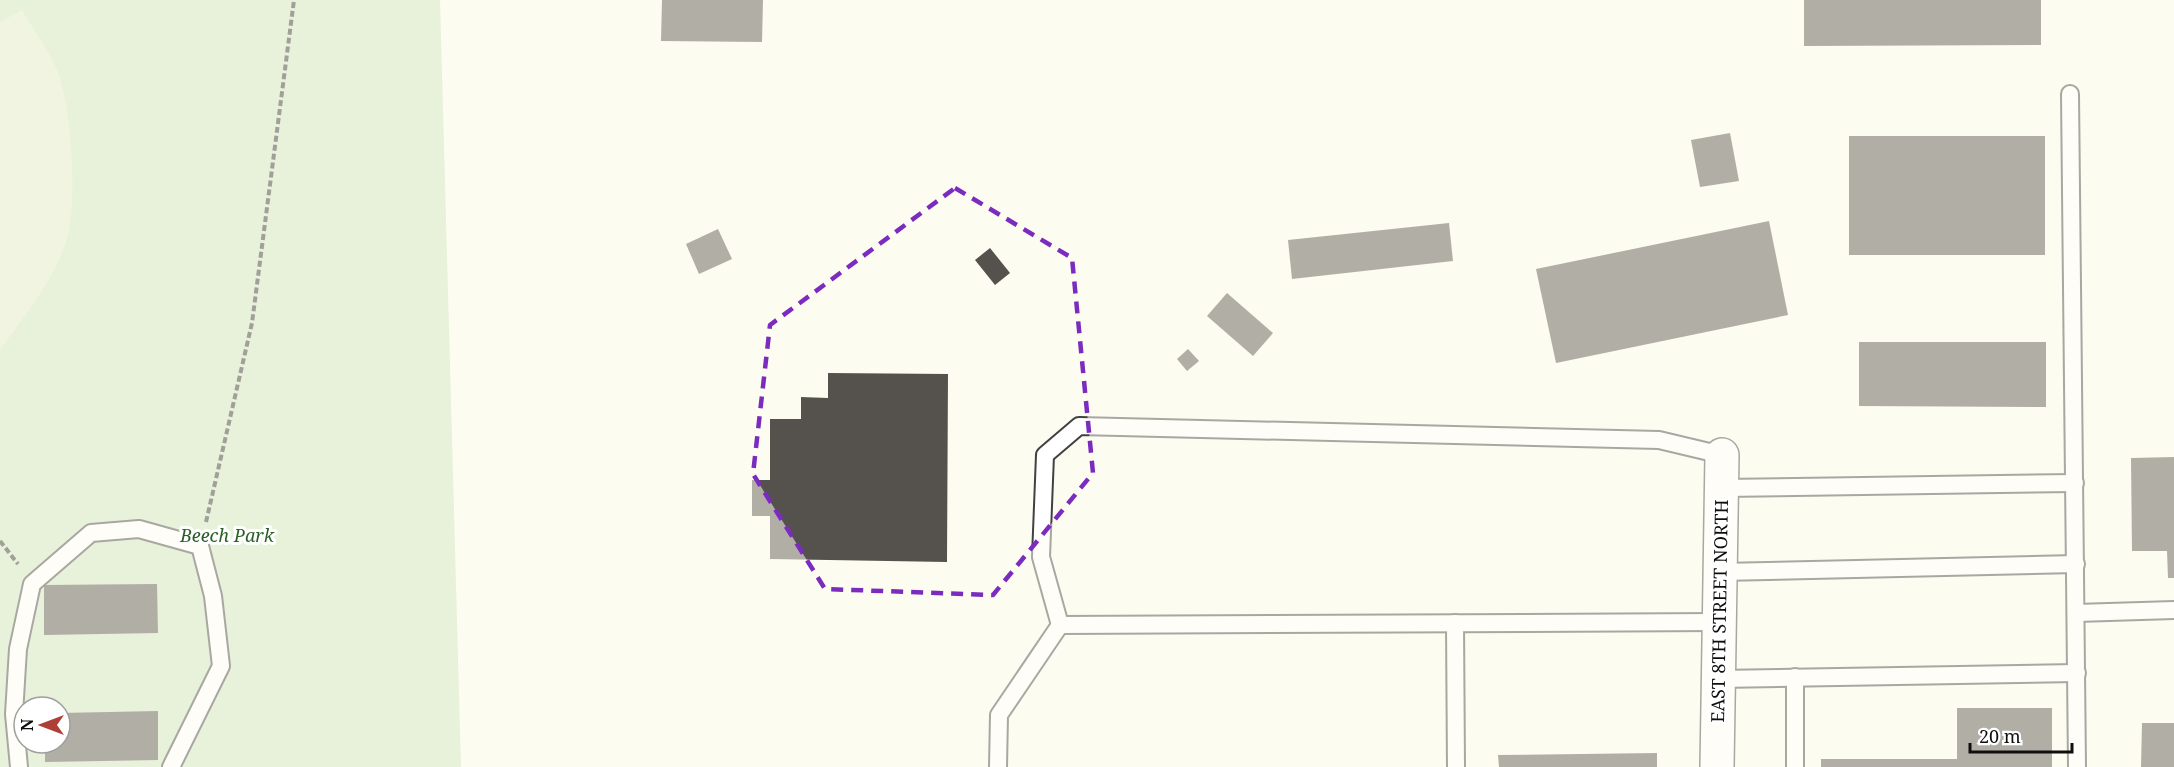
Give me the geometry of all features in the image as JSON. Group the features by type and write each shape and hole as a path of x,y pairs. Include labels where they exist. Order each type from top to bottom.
{"street":[{"name":"EAST 8TH STREET NORTH","path":"1717,767 1722,455"}],"lane":[{"path":"2070,94 2077,767"},
{"path":"998,767 999,715 1060,625 1041,557 1045,455 1078,426 1659,440 1722,455"},
{"path":"1722,488 2075,483"},
{"path":"19,767 14,714 17,660 32,584 91,533 140,529 200,546 213,596 221,666 171,767"},
{"path":"1720,572 2076,564"},
{"path":"2076,613 2174,610"},
{"path":"1060,625 1719,622"},
{"path":"1455,623 1456,767"},
{"path":"1718,679 2077,673"},
{"path":"1795,677 1795,767"}],"path":[{"path":"200,546 252,323 294,0"}],"highlighted area":[{"path":"955,188 1072,258 1093,473 993,595 825,589 753,474 770,325"}],"green space":[{"name":"Beech Park","path":"0,0 440,0 461,767 0,767"},
{"path":"22,10 55,65 61,82 72,154 72,205 65,245 59,259 36,300 0,350 0,22"}],"building":[{"path":"662,0 763,0 762,42 661,41"},
{"path":"1804,0 2041,0 2041,45 1804,46"},
{"path":"1730,133 1739,181 1700,187 1691,140"},
{"path":"1849,136 2045,136 2045,255 1849,255"},
{"path":"1769,221 1788,315 1556,363 1536,269"},
{"path":"1449,223 1453,261 1292,279 1288,240"},
{"path":"718,229 732,259 699,274 686,244"},
{"path":"990,248 1010,273 995,285 975,260"},
{"path":"1227,293 1273,333 1253,356 1207,316"},
{"path":"1859,342 2046,342 2046,407 1859,406"},
{"path":"1188,349 1199,361 1187,371 1177,359"},
{"path":"828,373 948,374 947,562 770,559 770,516 752,516 752,480 770,480 770,419 801,419 801,397 828,398"},
{"path":"2174,457 2174,578 2168,578 2167,551 2132,551 2131,458"},
{"path":"157,584 158,633 44,635 44,585"},
{"path":"1957,708 2052,708 2052,767 1821,767 1821,759 1957,759"},
{"path":"158,711 158,760 45,762 45,755 72,755 72,713"},
{"path":"2142,723 2174,723 2174,767 2141,767"},
{"path":"1657,753 1657,767 1499,767 1498,755"}]}
